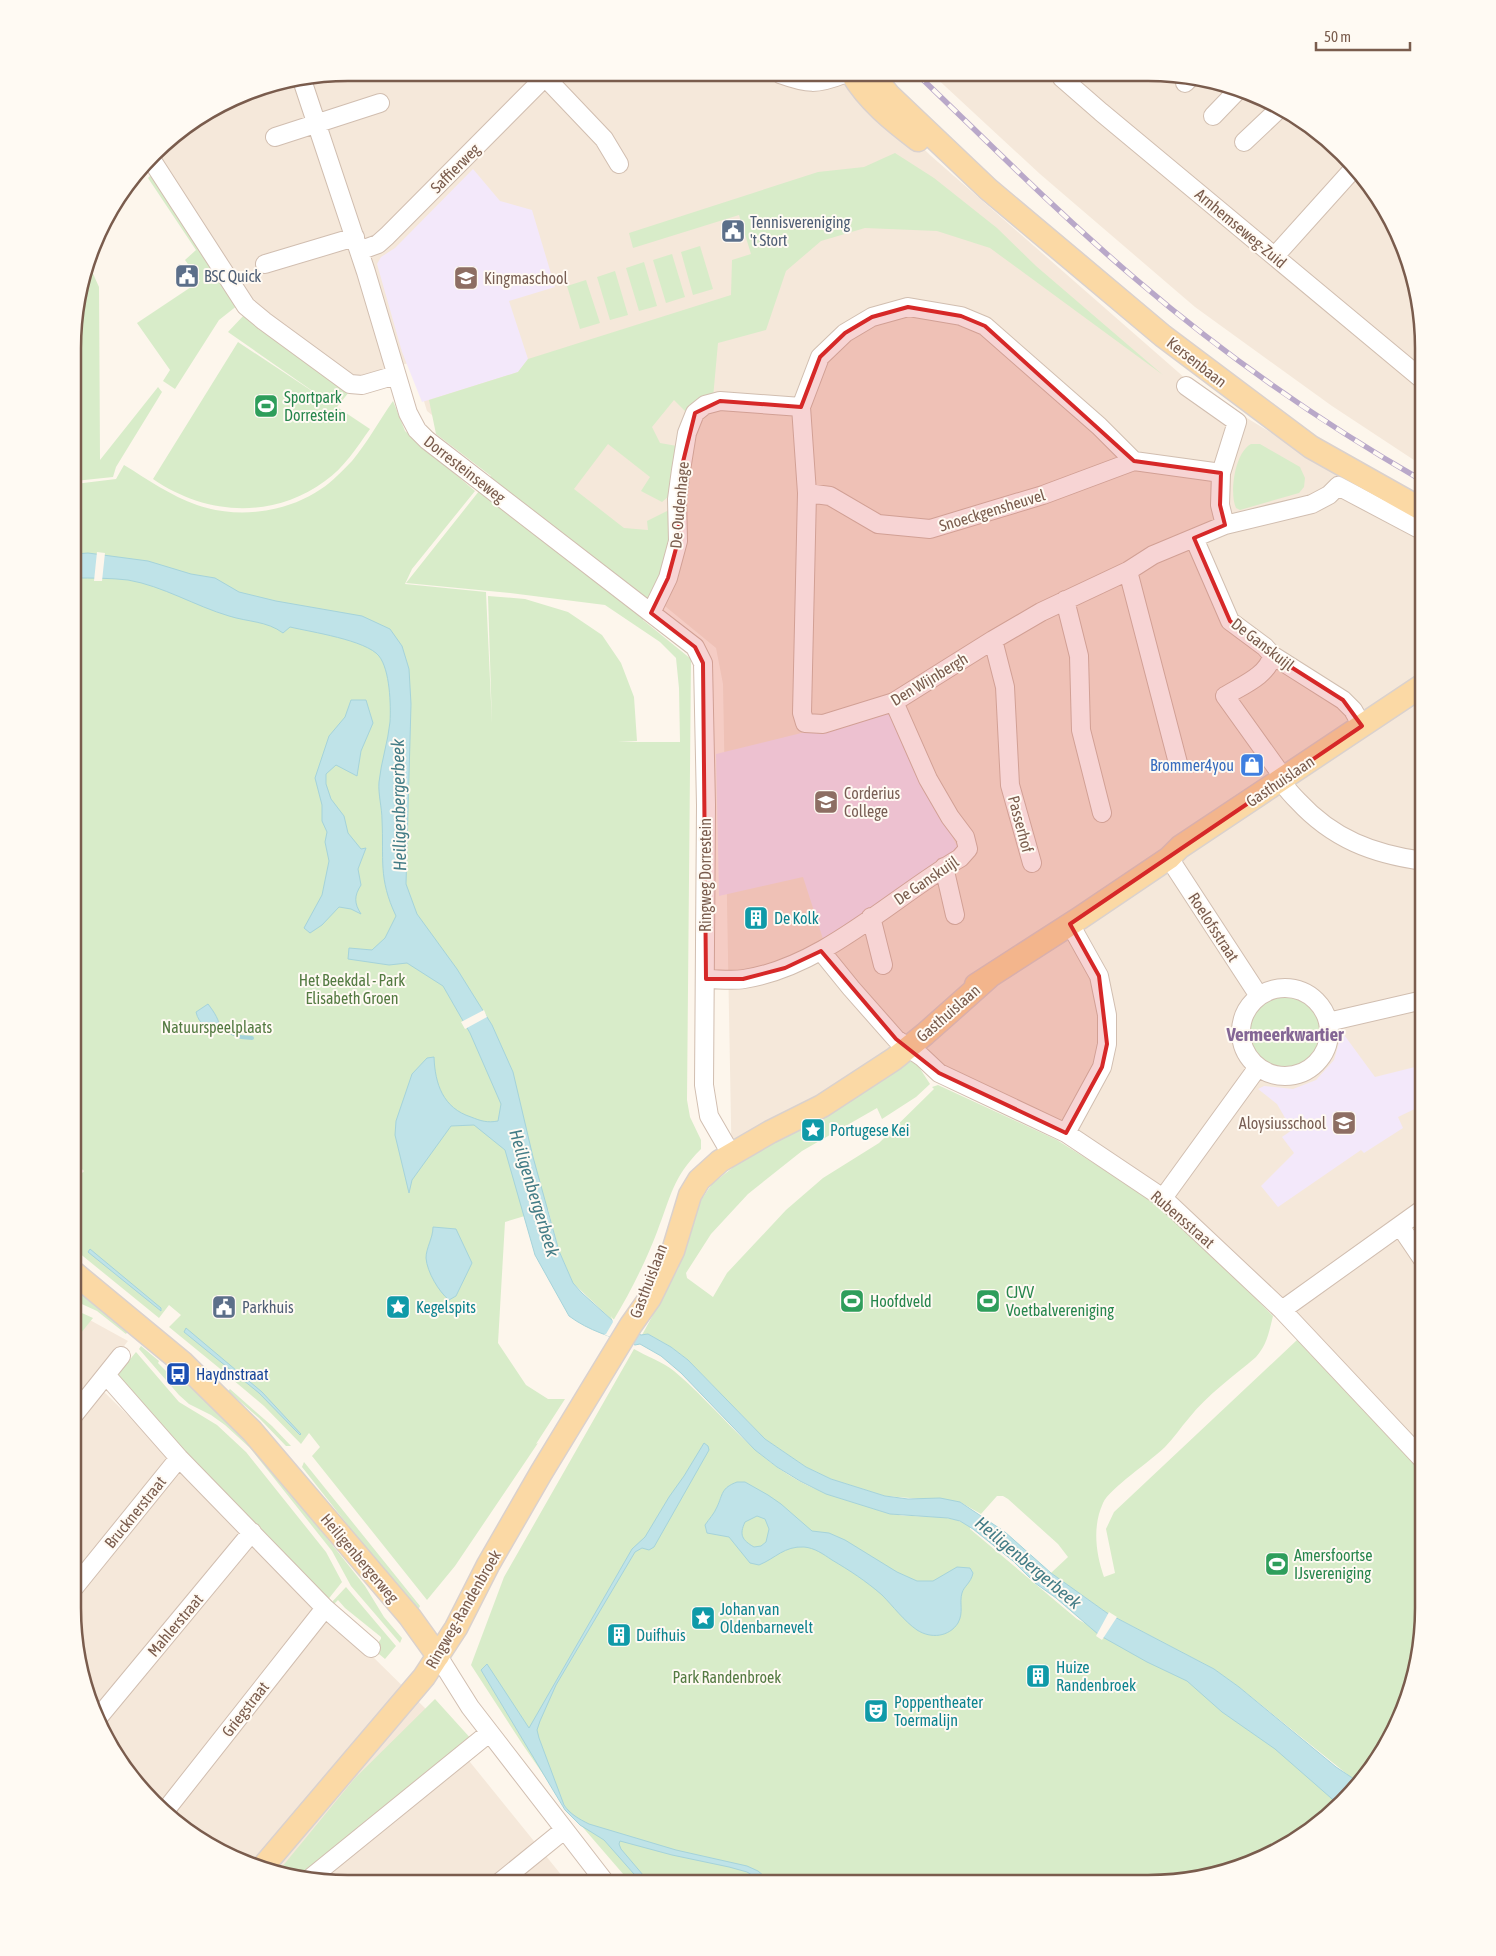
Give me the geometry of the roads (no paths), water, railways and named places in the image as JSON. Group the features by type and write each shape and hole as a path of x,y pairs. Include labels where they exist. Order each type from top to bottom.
{"main road":[{"name":"Kersenbaan","path":"857,81 879,108 902,128 988,189"},
{"name":"Kersenbaan","path":"878,81 889,95 988,189 1163,336 1311,447 1415,506"},
{"path":"1228,386 1415,490"},
{"name":"Gasthuislaan","path":"626,1332 641,1289 662,1244 681,1190 693,1170 710,1153 727,1149 902,1043 988,978 1169,858 1180,847 1415,690"},
{"name":"Heiligenbergerweg","path":"81,1279 183,1363 252,1431 414,1622 438,1656"},
{"name":"Ringweg-Randenbroek","path":"266,1862 414,1690 438,1656 456,1628 488,1565 541,1473 626,1332"}],"street":[{"name":"Saffierweg","path":"357,244 378,244 541,81"},
{"name":"Saffierweg","path":"552,81 604,140 618,164"},
{"path":"799,81 818,83 824,81"},
{"name":"Arnhemseweg-Zuid","path":"1065,81 1275,256 1415,366"},
{"name":"Dorresteinseweg","path":"304,85 357,244 410,419 422,437 651,613"},
{"path":"1213,116 1234,95"},
{"path":"275,137 380,103"},
{"path":"1244,142 1274,113"},
{"path":"155,163 246,306 264,322 350,384 362,385 396,375"},
{"path":"1275,256 1350,173"},
{"path":"264,264 357,244"},
{"path":"807,493 801,407 820,357 845,333 872,317 908,307 961,316 984,326 1099,426 1134,461"},
{"path":"1186,386 1237,422 1221,473 1220,505 1225,525"},
{"name":"De Oudenhage","path":"651,613 668,578 678,541 677,499 687,433 695,413 705,405 720,401 801,407"},
{"name":"Snoeckgensheuvel","path":"807,493 830,496 878,524 930,529 1043,495 1134,461 1221,473"},
{"name":"Den Wijnbergh","path":"807,493 802,713 805,724 822,724 894,702 993,640 1065,600 1128,571 1152,555 1225,525 1312,504 1328,495 1338,486 1415,527"},
{"name":"De Ganskuijl","path":"1194,538 1230,621 1272,655 1343,700 1353,710 1362,726"},
{"path":"1128,571 1178,763"},
{"path":"1065,600 1079,656 1080,730 1102,813"},
{"name":"Ringweg Dorrestein","path":"651,613 695,647 703,663 706,805 704,1085 709,1116 727,1149"},
{"name":"Passerhof","path":"993,640 1005,687 1010,785 1032,863"},
{"path":"1272,655 1271,662 1266,669 1225,696 1278,770 1280,781 1309,814 1328,829 1361,847 1391,856 1415,860"},
{"name":"De Ganskuijl","path":"706,979 743,979 785,968 821,951 960,858 968,850 965,837 950,817 928,779 894,702"},
{"name":"Roelofsstraat","path":"1169,858 1259,996"},
{"path":"944,867 955,915"},
{"path":"871,917 883,965"},
{"path":"1066,1134 1102,1067 1108,1044 1107,1015 1099,976 1070,924"},
{"name":"Rubensstraat","path":"821,951 851,988 902,1043 922,1057 939,1073 1066,1134 1163,1198 1282,1310 1415,1451"},
{"path":"1286,988 1300,991 1313,998 1322,1009 1328,1022 1328,1036 1325,1049 1318,1060 1308,1069 1296,1075 1283,1076 1270,1073 1258,1067 1246,1051 1241,1031 1246,1012 1259,996 1272,990 1286,988"},
{"path":"1328,1022 1415,1002"},
{"path":"1163,1198 1258,1067"},
{"path":"1282,1310 1400,1226 1415,1218"},
{"path":"1400,1226 1415,1248"},
{"path":"81,1406 121,1356"},
{"path":"106,1375 179,1458 325,1608 371,1648"},
{"name":"Brucknerstraat","path":"81,1578 179,1458"},
{"name":"Mahlerstraat","path":"103,1712 252,1532"},
{"name":"Griegstraat","path":"169,1806 325,1608"},
{"name":"Heiligenbergerweg","path":"438,1656 489,1733 599,1875"},
{"path":"317,1872 489,1733"},
{"path":"509,1875 564,1830"}],"water":[{"name":"Heiligenbergerbeek","path":"81,554 148,561 191,574 215,578 239,592 276,601 362,616 390,629 402,646 409,669 411,704 406,884 417,914 457,969 492,1025 513,1072 533,1157 559,1251 573,1283 582,1293 613,1321 641,1335 648,1334 671,1347 688,1360 765,1439 806,1467 831,1479 885,1496 908,1499 940,1498 960,1502 1005,1532 1051,1573 1107,1613 1214,1669 1239,1687 1336,1767 1353,1779 1337,1797 1334,1800 1275,1749 1222,1712 1187,1681 1147,1662 1099,1635 973,1529 960,1521 948,1518 890,1514 826,1494 800,1481 777,1467 755,1450 681,1373 661,1356 640,1344 635,1345 593,1330 569,1316 535,1255 505,1150 474,1125 451,1126 412,1180 409,1193 395,1135 396,1121 412,1074 427,1058 434,1057 436,1076 442,1094 461,1113 484,1121 498,1121 501,1104 470,1033 443,986 407,963 389,965 348,959 349,948 372,950 385,938 396,916 390,903 384,879 382,815 379,791 390,715 388,679 383,662 372,650 351,641 290,627 283,633 270,626 216,612 166,591 141,583 128,580 81,578"},
{"path":"351,700 366,700 373,723 361,751 357,776 336,765 326,774 326,784 331,799 344,816 348,833 361,849 366,848 358,869 361,885 356,899 361,914 351,909 339,907 322,925 310,933 304,928 322,895 329,861 325,842 327,832 322,821 322,805 315,778 329,736 345,717"},
{"path":"208,1004 218,1020 220,1031 205,1026 197,1016 196,1012"},
{"path":"433,1227 456,1229 472,1263 456,1296 449,1300 434,1281 427,1263 426,1254"},
{"path":"90,1249 161,1308 161,1311 88,1252"},
{"path":"186,1328 262,1392 301,1434 259,1393 184,1332"},
{"path":"704,1443 708,1446 709,1450 654,1547 649,1550 642,1548 635,1552 556,1685 537,1730 564,1805 578,1818 589,1824 676,1850 747,1866 763,1875 752,1875 729,1867 672,1855 620,1841 621,1849 643,1875 635,1875 604,1840 580,1825 565,1810 481,1670 487,1664 529,1728 632,1549 645,1537"},
{"path":"737,1482 745,1482 768,1495 812,1531 829,1533 845,1540 897,1572 917,1581 933,1581 957,1567 970,1568 973,1573 962,1593 961,1615 958,1623 945,1634 928,1635 922,1633 870,1585 812,1549 804,1547 791,1548 759,1565 750,1563 729,1537 707,1533 705,1525 716,1510 723,1492","holes":["757,1516 765,1519 769,1529 766,1542 761,1546 754,1547 744,1539 742,1534 743,1527 745,1522"]}],"waterway":[{"path":"220,1028 241,1037 252,1038"}],"railway":[{"path":"924,81 1081,231 1172,309 1276,388 1348,436 1415,476"}],"place":[{"name":"Tennisvereniging 't Stort","path":"733,231"},
{"name":"BSC Quick","path":"187,276"},
{"name":"Kingmaschool","path":"466,278"},
{"name":"Sportpark Dorrestein","path":"266,406"},
{"name":"Brommer4you","path":"1252,765"},
{"name":"Corderius College","path":"826,802"},
{"name":"De Kolk","path":"756,918"},
{"name":"Aloysiusschool","path":"1344,1123"},
{"name":"Portugese Kei","path":"813,1130"},
{"name":"Hoofdveld","path":"852,1301"},
{"name":"CJVV Voetbalvereniging","path":"988,1301"},
{"name":"Parkhuis","path":"224,1307"},
{"name":"Kegelspits","path":"398,1307"},
{"name":"Haydnstraat","path":"178,1374"},
{"name":"Amersfoortse IJsvereniging","path":"1277,1564"},
{"name":"Johan van Oldenbarnevelt","path":"703,1618"},
{"name":"Duifhuis","path":"619,1635"},
{"name":"Huize Randenbroek","path":"1038,1676"},
{"name":"Poppentheater Toermalijn","path":"876,1711"}],"district":[{"name":"Vermeerkwartier","path":"1285,1034"}],"park label":[{"name":"Het Beekdal - Park Elisabeth Groen","path":"352,989"},
{"name":"Natuurspeelplaats","path":"217,1027"},
{"name":"Park Randenbroek","path":"727,1677"}]}
